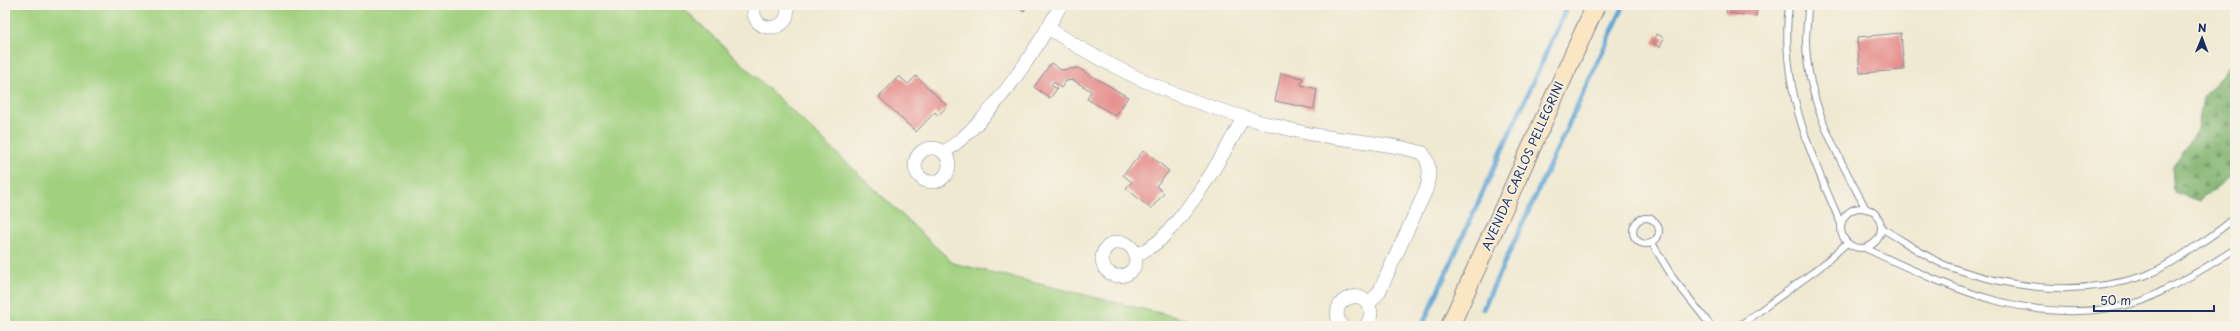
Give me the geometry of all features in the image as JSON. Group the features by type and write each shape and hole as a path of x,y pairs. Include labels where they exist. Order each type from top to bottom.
{"main road":[{"name":"AVENIDA CARLOS PELLEGRINI","path":"1450,326 1596,5"}],"street":[{"path":"755,5 756,19 759,23 769,28 779,26 783,22 788,13 786,5"},
{"path":"944,153 970,132 1000,95 1048,28 1062,5"},
{"path":"1048,28 1088,54 1138,80 1243,118 1302,133 1362,143 1406,148 1423,153 1429,163 1430,176 1426,190 1379,292 1368,305"},
{"path":"1136,256 1160,240 1189,204 1220,162 1243,118"},
{"path":"1342,326 1337,316 1337,310 1344,300 1354,297 1360,298 1368,305 1371,316 1365,326"}],"lane":[{"path":"1790,5 1786,28 1789,79 1802,129 1841,224 1843,237 1846,243 1858,248 1865,248 1934,280 1985,299 2034,309 2085,312 2143,301 2192,276 2235,249"},
{"path":"1808,5 1806,43 1812,88 1828,136 1866,209 1877,216 1881,228 1877,241 1865,248"},
{"path":"1841,224 1843,218 1853,209 1866,209"},
{"path":"1881,228 1946,265 2006,283 2054,290 2098,286 2145,275 2185,253 2227,225 2235,217"},
{"path":"1649,218 1656,223 1659,235 1652,243 1640,244 1634,238 1633,229 1637,221 1649,218"},
{"path":"1652,243 1673,278 1711,326"},
{"path":"1739,326 1818,268 1846,243"}],"green space":[{"path":"5,5 680,5 953,263 1213,326 5,326"},
{"path":"2235,63 2235,173 2199,201 2174,192 2172,169 2198,128 2203,97 2227,67"}],"building":[{"path":"1012,5 1027,5 1024,11"},
{"path":"1727,5 1757,5 1756,16 1726,13"},
{"path":"1901,33 1904,70 1860,73 1857,37"},
{"path":"1657,34 1664,38 1660,47 1653,43"},
{"path":"1051,63 1061,70 1078,68 1128,97 1116,116 1087,99 1091,91 1073,80 1066,81 1061,88 1053,82 1051,85 1057,89 1050,98 1034,87"},
{"path":"1281,73 1303,78 1301,85 1317,89 1314,109 1275,101"},
{"path":"899,76 908,84 916,76 947,106 938,116 935,112 916,132 879,97"},
{"path":"1144,150 1169,171 1156,186 1164,193 1151,209 1126,188 1132,182 1123,175"}],"waterway":[{"path":"1422,326 1568,5"},
{"path":"1483,309 1624,5"}]}
